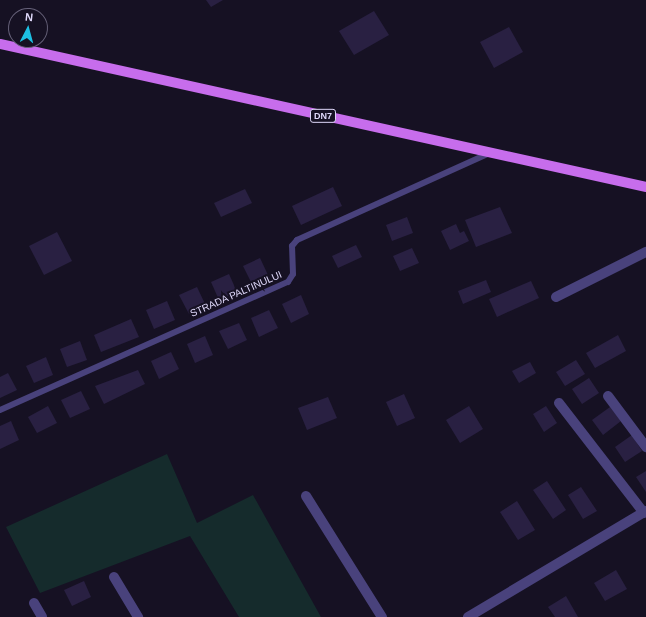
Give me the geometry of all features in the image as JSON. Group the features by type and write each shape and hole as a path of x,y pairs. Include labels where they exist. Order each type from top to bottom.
{"main road":[{"name":"DN7","path":"0,44 646,188"}],"street":[{"path":"556,297 646,252"},
{"path":"608,396 646,447"},
{"path":"468,617 645,512 559,402"},
{"path":"306,496 382,617"},
{"path":"114,577 138,617"},
{"path":"34,603 42,617"}],"lane":[{"name":"STRADA PALTINULUI","path":"0,410 288,282 293,274 292,246 296,240 490,153"}],"green space":[{"path":"167,454 197,523 253,495 321,617 239,617 190,536 40,593 6,527"}],"building":[{"path":"206,0 223,0 211,7"},
{"path":"374,11 389,35 354,55 339,31"},
{"path":"509,27 523,52 494,68 480,42"},
{"path":"333,187 342,206 301,225 292,206"},
{"path":"245,189 252,203 221,217 214,203"},
{"path":"500,207 512,233 476,247 465,220"},
{"path":"407,217 413,233 392,241 386,225"},
{"path":"456,224 460,233 464,231 469,241 450,250 441,231"},
{"path":"57,232 72,261 44,275 29,246"},
{"path":"356,245 362,257 338,268 332,256"},
{"path":"412,248 419,263 400,271 393,256"},
{"path":"260,258 268,275 251,282 243,266"},
{"path":"229,274 237,292 219,300 211,282"},
{"path":"486,280 491,292 463,304 458,291"},
{"path":"531,281 539,298 497,317 489,299"},
{"path":"197,287 206,306 189,314 179,295"},
{"path":"301,295 309,314 291,323 282,304"},
{"path":"167,301 175,320 154,329 146,310"},
{"path":"269,310 278,328 259,337 251,318"},
{"path":"131,319 139,337 101,352 94,335"},
{"path":"239,323 247,340 228,349 219,331"},
{"path":"618,335 626,351 595,368 586,353"},
{"path":"205,336 213,355 195,363 187,344"},
{"path":"80,341 87,360 67,367 60,349"},
{"path":"171,352 179,369 159,379 151,361"},
{"path":"46,357 53,375 34,383 26,366"},
{"path":"576,360 585,374 565,386 556,372"},
{"path":"530,362 536,373 519,383 512,371"},
{"path":"138,370 145,384 104,404 95,386"},
{"path":"8,373 17,390 0,398 0,377"},
{"path":"589,378 599,393 582,404 572,389"},
{"path":"81,391 90,409 70,418 61,400"},
{"path":"404,394 415,418 397,426 386,402"},
{"path":"328,397 337,418 307,430 298,408"},
{"path":"48,406 57,423 37,433 28,417"},
{"path":"469,406 483,429 460,443 446,420"},
{"path":"546,406 557,423 544,432 533,414"},
{"path":"610,407 621,421 603,435 592,420"},
{"path":"11,421 19,440 0,449 0,426"},
{"path":"632,435 642,451 625,462 615,447"},
{"path":"646,471 646,492 636,477"},
{"path":"547,481 566,510 553,519 533,490"},
{"path":"581,487 597,511 583,519 568,495"},
{"path":"517,501 535,530 518,540 500,512"},
{"path":"616,570 627,589 605,601 594,583"},
{"path":"84,581 91,597 72,606 64,590"},
{"path":"566,596 578,617 555,617 548,607"}]}
